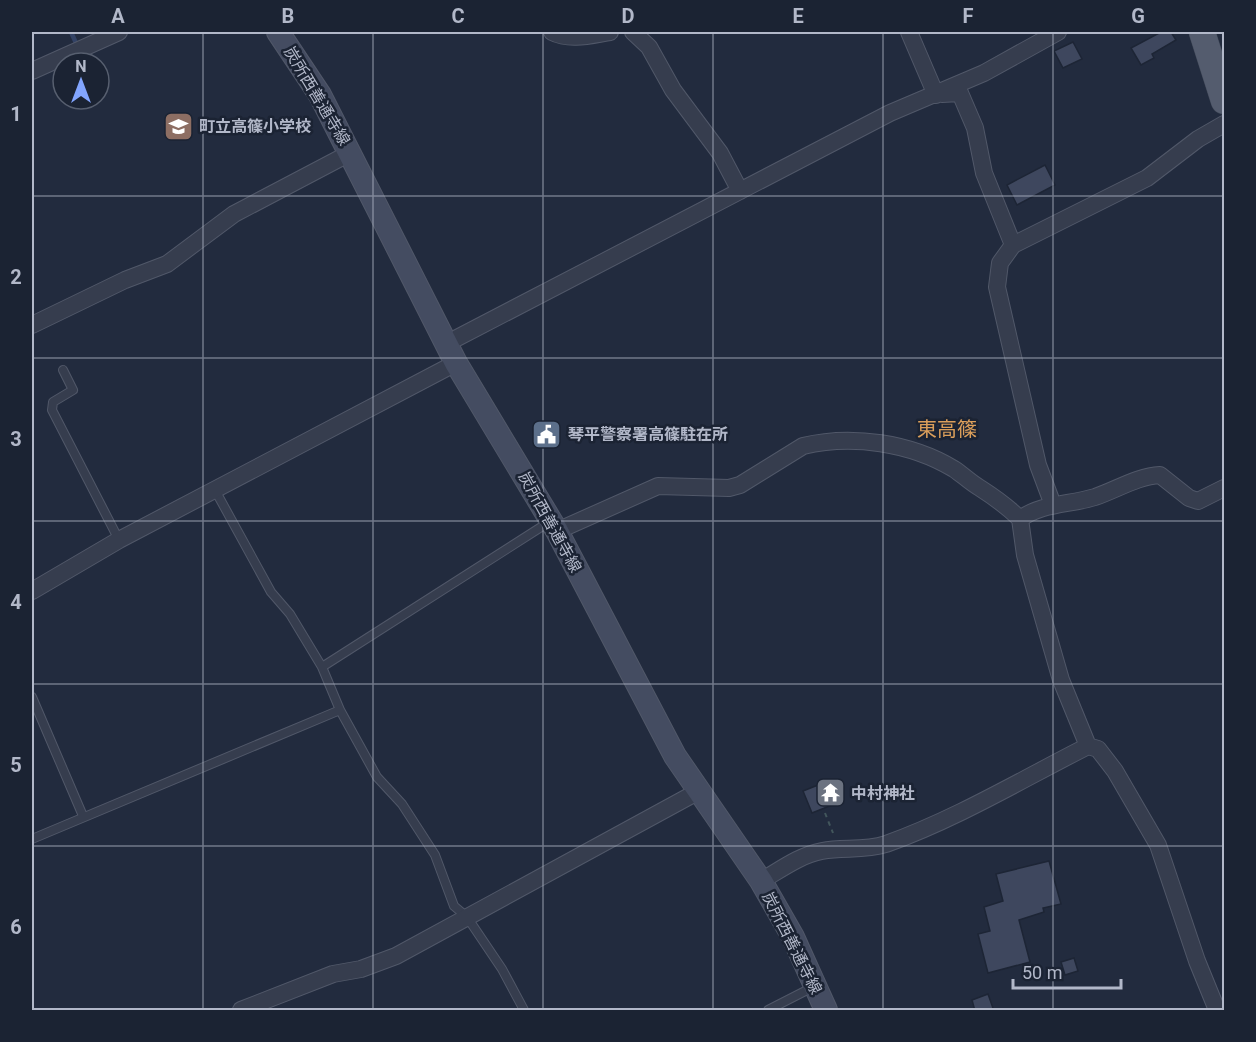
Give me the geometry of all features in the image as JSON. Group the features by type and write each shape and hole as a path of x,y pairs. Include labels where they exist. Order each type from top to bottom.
{"main road":[{"name":"炭所西善通寺線","path":"278,32 320,95 456,363 553,526 675,756 761,881 793,937 826,1011"},
{"path":"1202,32 1224,101"}],"street":[{"path":"32,71 119,32"},
{"path":"552,32 561,36 587,36 610,32"},
{"path":"633,32 649,47 673,90 720,153 740,191"},
{"path":"909,32 936,95"},
{"path":"457,338 890,113 984,73 1058,32"},
{"path":"936,95 960,93 975,128 984,173 1014,245"},
{"path":"1053,506 1038,465 997,287 1000,263 1014,245 1146,178 1198,139 1224,124"},
{"path":"32,325 125,280 167,264 234,214 350,153"},
{"path":"32,591 119,540 456,363"},
{"path":"553,526 658,486 729,488 740,485 803,446 814,443 872,442 898,446 953,469 991,494 1020,519 1024,555 1061,680 1088,746"},
{"path":"1020,519 1034,509 1093,497 1148,476 1160,475 1190,498 1198,501 1224,488"},
{"path":"761,881 799,859 819,851 861,850 906,836 971,807 1088,746 1098,749 1115,771 1158,845 1197,961 1217,1011"},
{"path":"241,1011 333,974 361,969 396,956 699,791"}],"lane":[{"path":"63,370 73,390 53,402 52,410 119,540"},
{"path":"215,490 271,592 290,614 322,668 340,710 377,777 402,804 435,855 454,906 467,917 502,969 524,1011"},
{"path":"322,668 553,526"},
{"path":"32,697 83,816"},
{"path":"32,839 83,816 168,784 340,710"},
{"path":"768,1011 816,986"}],"path":[{"path":"825,813 840,850"}],"building":[{"path":"1161,32 1171,32 1176,40 1152,54 1154,58 1141,65 1131,48"},
{"path":"1073,42 1082,59 1063,68 1054,51"},
{"path":"1045,165 1055,185 1017,205 1007,185"},
{"path":"823,783 832,805 812,813 803,791"},
{"path":"1049,861 1061,904 1043,908 1044,912 1019,920 1030,962 988,973 978,934 990,931 984,907 1003,901 996,874"},
{"path":"1074,958 1078,971 1065,975 1061,962"},
{"path":"988,994 994,1011 975,1011 972,1000"}],"waterway":[{"path":"71,32 76,43"}],"place":[{"name":"町立高篠小学校","path":"178,126"},
{"name":"琴平警察署高篠駐在所","path":"547,434"},
{"name":"中村神社","path":"830,793"}],"district":[{"name":"東高篠","path":"947,429"}]}
